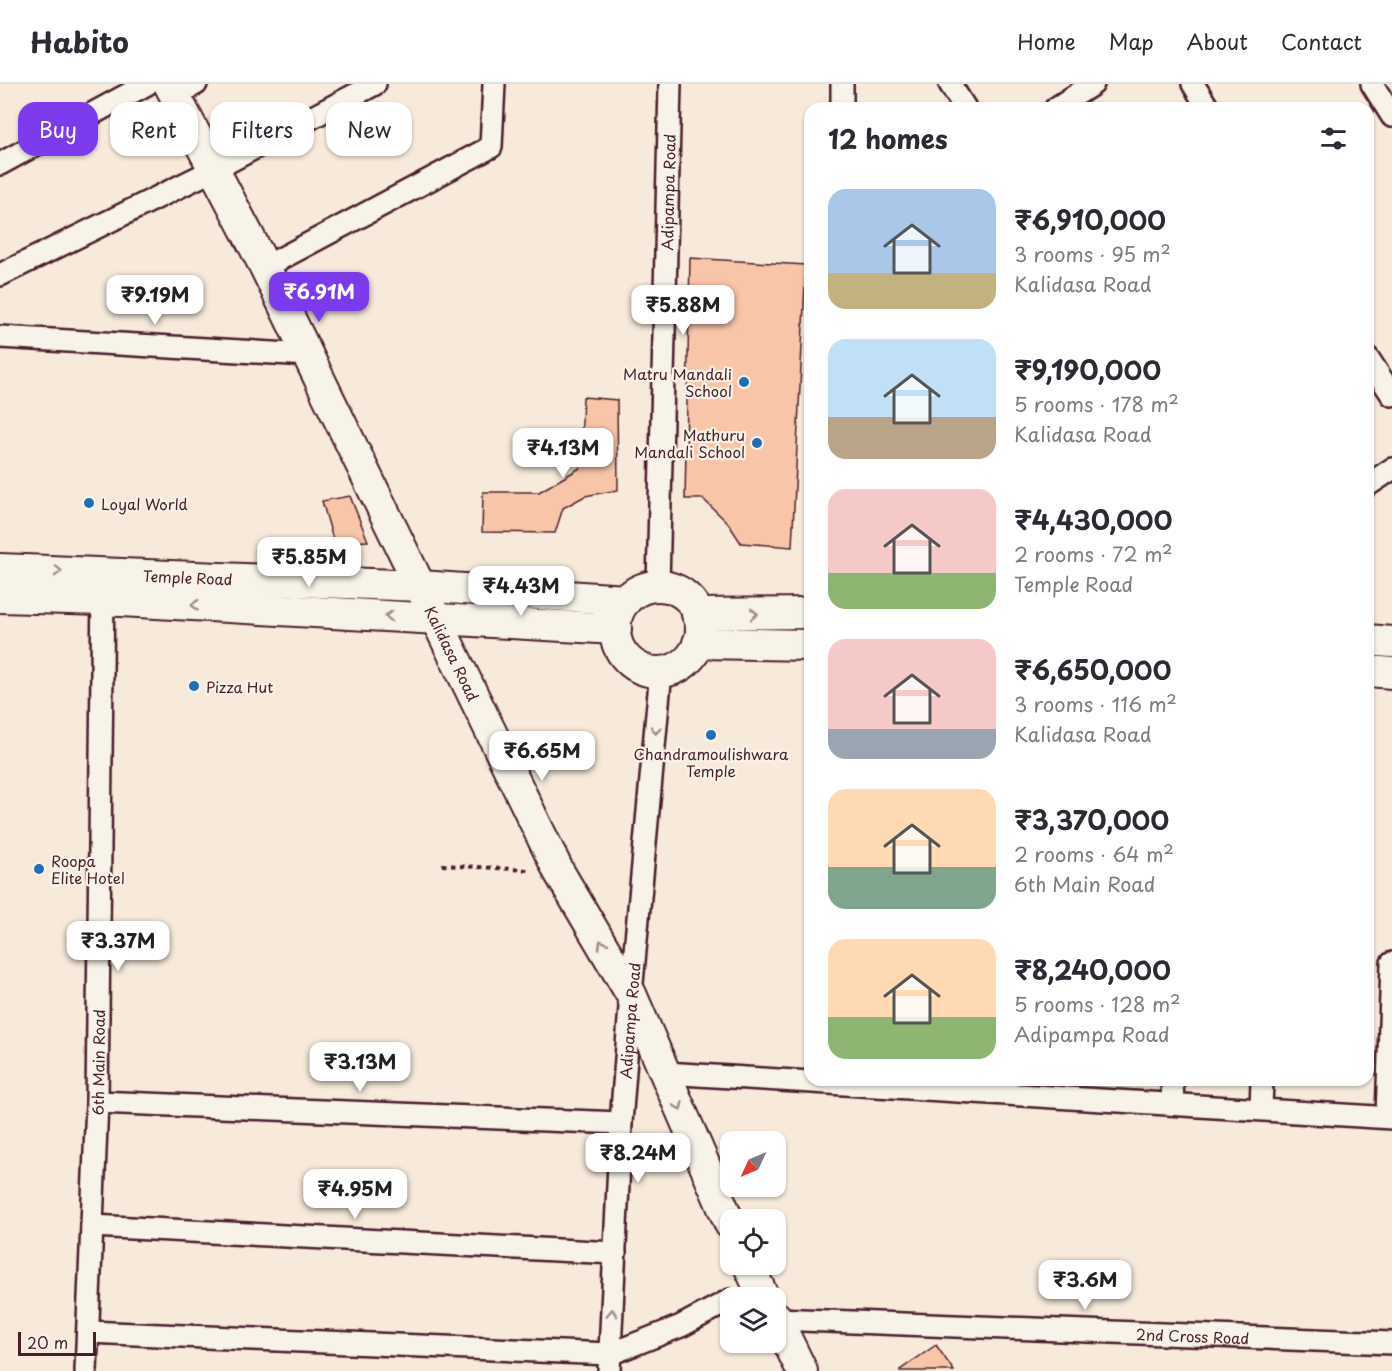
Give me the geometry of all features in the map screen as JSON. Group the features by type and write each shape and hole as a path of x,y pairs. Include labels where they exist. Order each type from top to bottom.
{"street":[{"path":"0,164 147,84"},
{"path":"0,275 215,169 375,84"},
{"path":"265,267 490,147 494,84"},
{"name":"Adipampa Road","path":"658,586 670,84"},
{"path":"842,84 842,102"},
{"path":"950,84 961,102"},
{"path":"1065,102 1093,84"},
{"path":"1193,84 1204,102"},
{"path":"1372,84 1392,116"},
{"name":"Kalidasa Road","path":"180,88 215,169 265,267 559,872 631,994 724,1209"},
{"path":"0,337 308,355"},
{"path":"1374,367 1392,395"},
{"path":"1374,481 1392,469"},
{"name":"Temple Road","path":"0,569 103,586 436,618 616,628"},
{"name":"Temple Road","path":"0,597 103,586 420,586 626,600"},
{"name":"6th Main Road","path":"87,1371 97,1102 103,586"},
{"path":"658,586 676,590 687,598 696,610 698,628 694,652 684,663 671,670 657,672 642,669 630,662 621,651 616,639 618,611 626,600 636,591 658,586"},
{"path":"698,628 804,614"},
{"path":"698,628 804,644"},
{"path":"1374,640 1392,642"},
{"name":"Adipampa Road","path":"610,1362 621,1122 661,671"},
{"path":"1374,672 1392,673"},
{"path":"900,1086 1389,1118 1392,963"},
{"path":"665,1072 804,1080"},
{"path":"1172,1086 1173,1104"},
{"path":"1261,1109 1262,1086"},
{"path":"97,1102 621,1122"},
{"path":"92,1226 615,1253"},
{"path":"88,1332 610,1362 720,1305"},
{"name":"2nd Cross Road","path":"786,1318 1392,1343"},
{"path":"786,1338 802,1371"}],"path":[{"path":"442,865 559,872"}],"building":[{"name":"Matru Mandali School","path":"690,258 804,265 792,547 741,543 728,523 703,499 685,499"},
{"path":"583,397 617,400 618,490 585,496 563,508 555,533 482,532 483,492 539,492 580,468"},
{"path":"350,496 368,541 334,543 322,501"},
{"path":"936,1345 954,1371 900,1371 900,1370"}],"place":[{"name":"Matru Mandali School","path":"744,382"},
{"name":"Mathuru Mandali School","path":"757,443"},
{"name":"Loyal World","path":"89,503"},
{"name":"Pizza Hut","path":"194,686"},
{"name":"Chandramoulishwara Temple","path":"711,735"},
{"name":"Roopa Elite Hotel","path":"39,869"}]}
